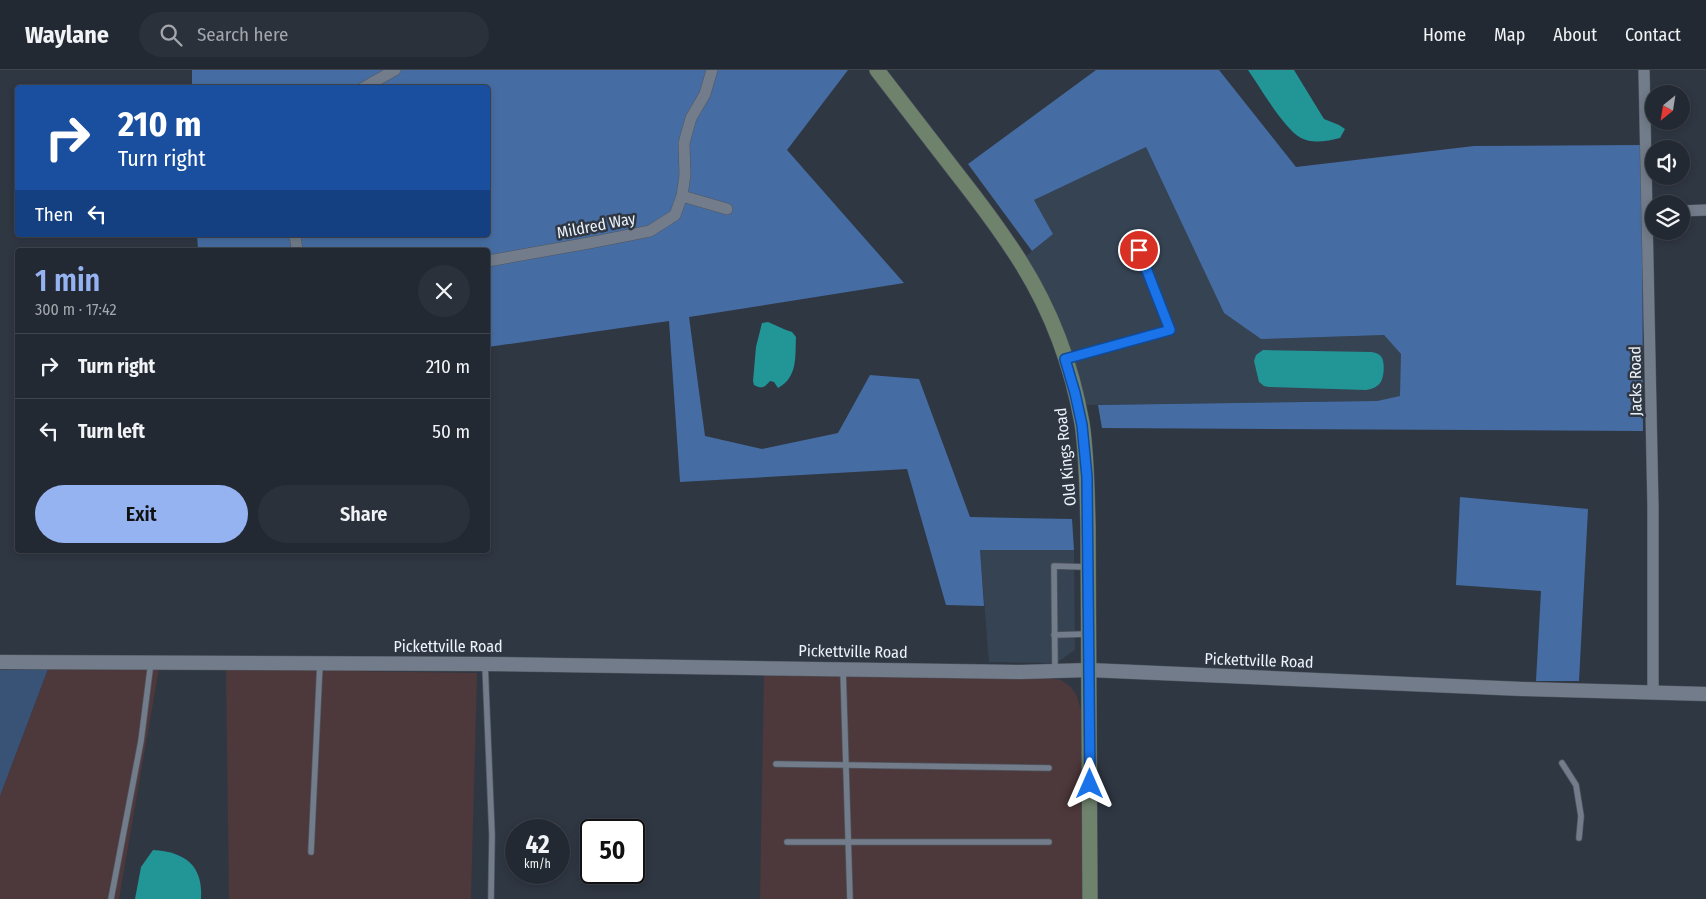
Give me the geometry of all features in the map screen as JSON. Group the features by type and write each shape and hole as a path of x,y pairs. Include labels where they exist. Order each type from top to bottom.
{"main road":[{"name":"Old Kings Road","path":"878,70 995,224 1021,262 1056,331 1075,393 1082,425 1087,477 1090,899"}],"street":[{"path":"368,85 395,70"},
{"name":"Mildred Way","path":"490,261 650,231 675,215 682,196 685,175 684,143 691,118 705,94 712,70"},
{"name":"Jacks Road","path":"1644,70 1650,195"},
{"path":"682,196 727,209"},
{"path":"1690,211 1706,210"},
{"name":"Jacks Road","path":"1651,240 1653,692"},
{"name":"Pickettville Road","path":"0,662 485,664 1089,670 1502,688 1706,694"}],"lane":[{"path":"1065,359 1170,330 1133,234"},
{"path":"1055,671 1054,566 1088,567"},
{"path":"1054,635 1089,634"},
{"path":"110,899 141,741 151,662"},
{"path":"311,852 320,663"},
{"path":"485,664 492,835 491,899"},
{"path":"843,669 850,899"},
{"path":"1562,763 1576,785 1582,816 1579,838"},
{"path":"776,764 1049,768"},
{"path":"787,842 1049,842"}],"shaded area":[{"path":"192,70 848,70 787,150 904,283 689,317 705,436 762,449 838,433 870,375 919,379 970,517 1072,519 1074,550 980,550 984,606 946,605 907,469 680,482 669,321 490,347 490,248 198,248 197,237 490,237 490,85 192,85"},
{"path":"1096,70 1219,70 1296,167 1474,146 1642,145 1643,431 1102,428 1098,405 1377,401 1400,396 1401,354 1384,335 1261,339 1224,313 1146,147 1034,200 1053,234 1032,251 968,164"},
{"path":"1248,70 1294,70 1324,119 1345,129 1340,138 1310,141 1294,133 1280,117"},
{"path":"1146,147 1224,313 1261,339 1384,335 1401,354 1401,396 1377,401 1086,405 1068,343 1052,302 1026,256 1053,234 1034,200"},
{"path":"768,322 792,332 796,337 795,359 792,372 789,378 778,388 774,382 770,381 761,387 754,385 753,381 756,347 762,323"},
{"path":"1263,350 1372,352 1382,358 1384,364 1383,374 1378,385 1366,390 1264,386 1259,382 1254,361 1256,355"},
{"path":"1460,497 1588,509 1579,681 1536,681 1541,591 1456,585"},
{"path":"980,550 1074,550 1075,650 1056,663 989,662"},
{"path":"48,669 159,669 119,899 0,899 0,796"},
{"path":"48,669 0,796 0,670"},
{"path":"226,669 477,673 471,899 229,899"},
{"path":"764,673 1047,678 1061,680 1071,687 1077,696 1081,710 1083,899 760,899"},
{"path":"153,850 174,854 190,862 199,877 201,899 135,899 141,867"}],"route":[{"path":"1090,784 1087,477 1082,425 1065,359 1170,330 1139,250"}]}
